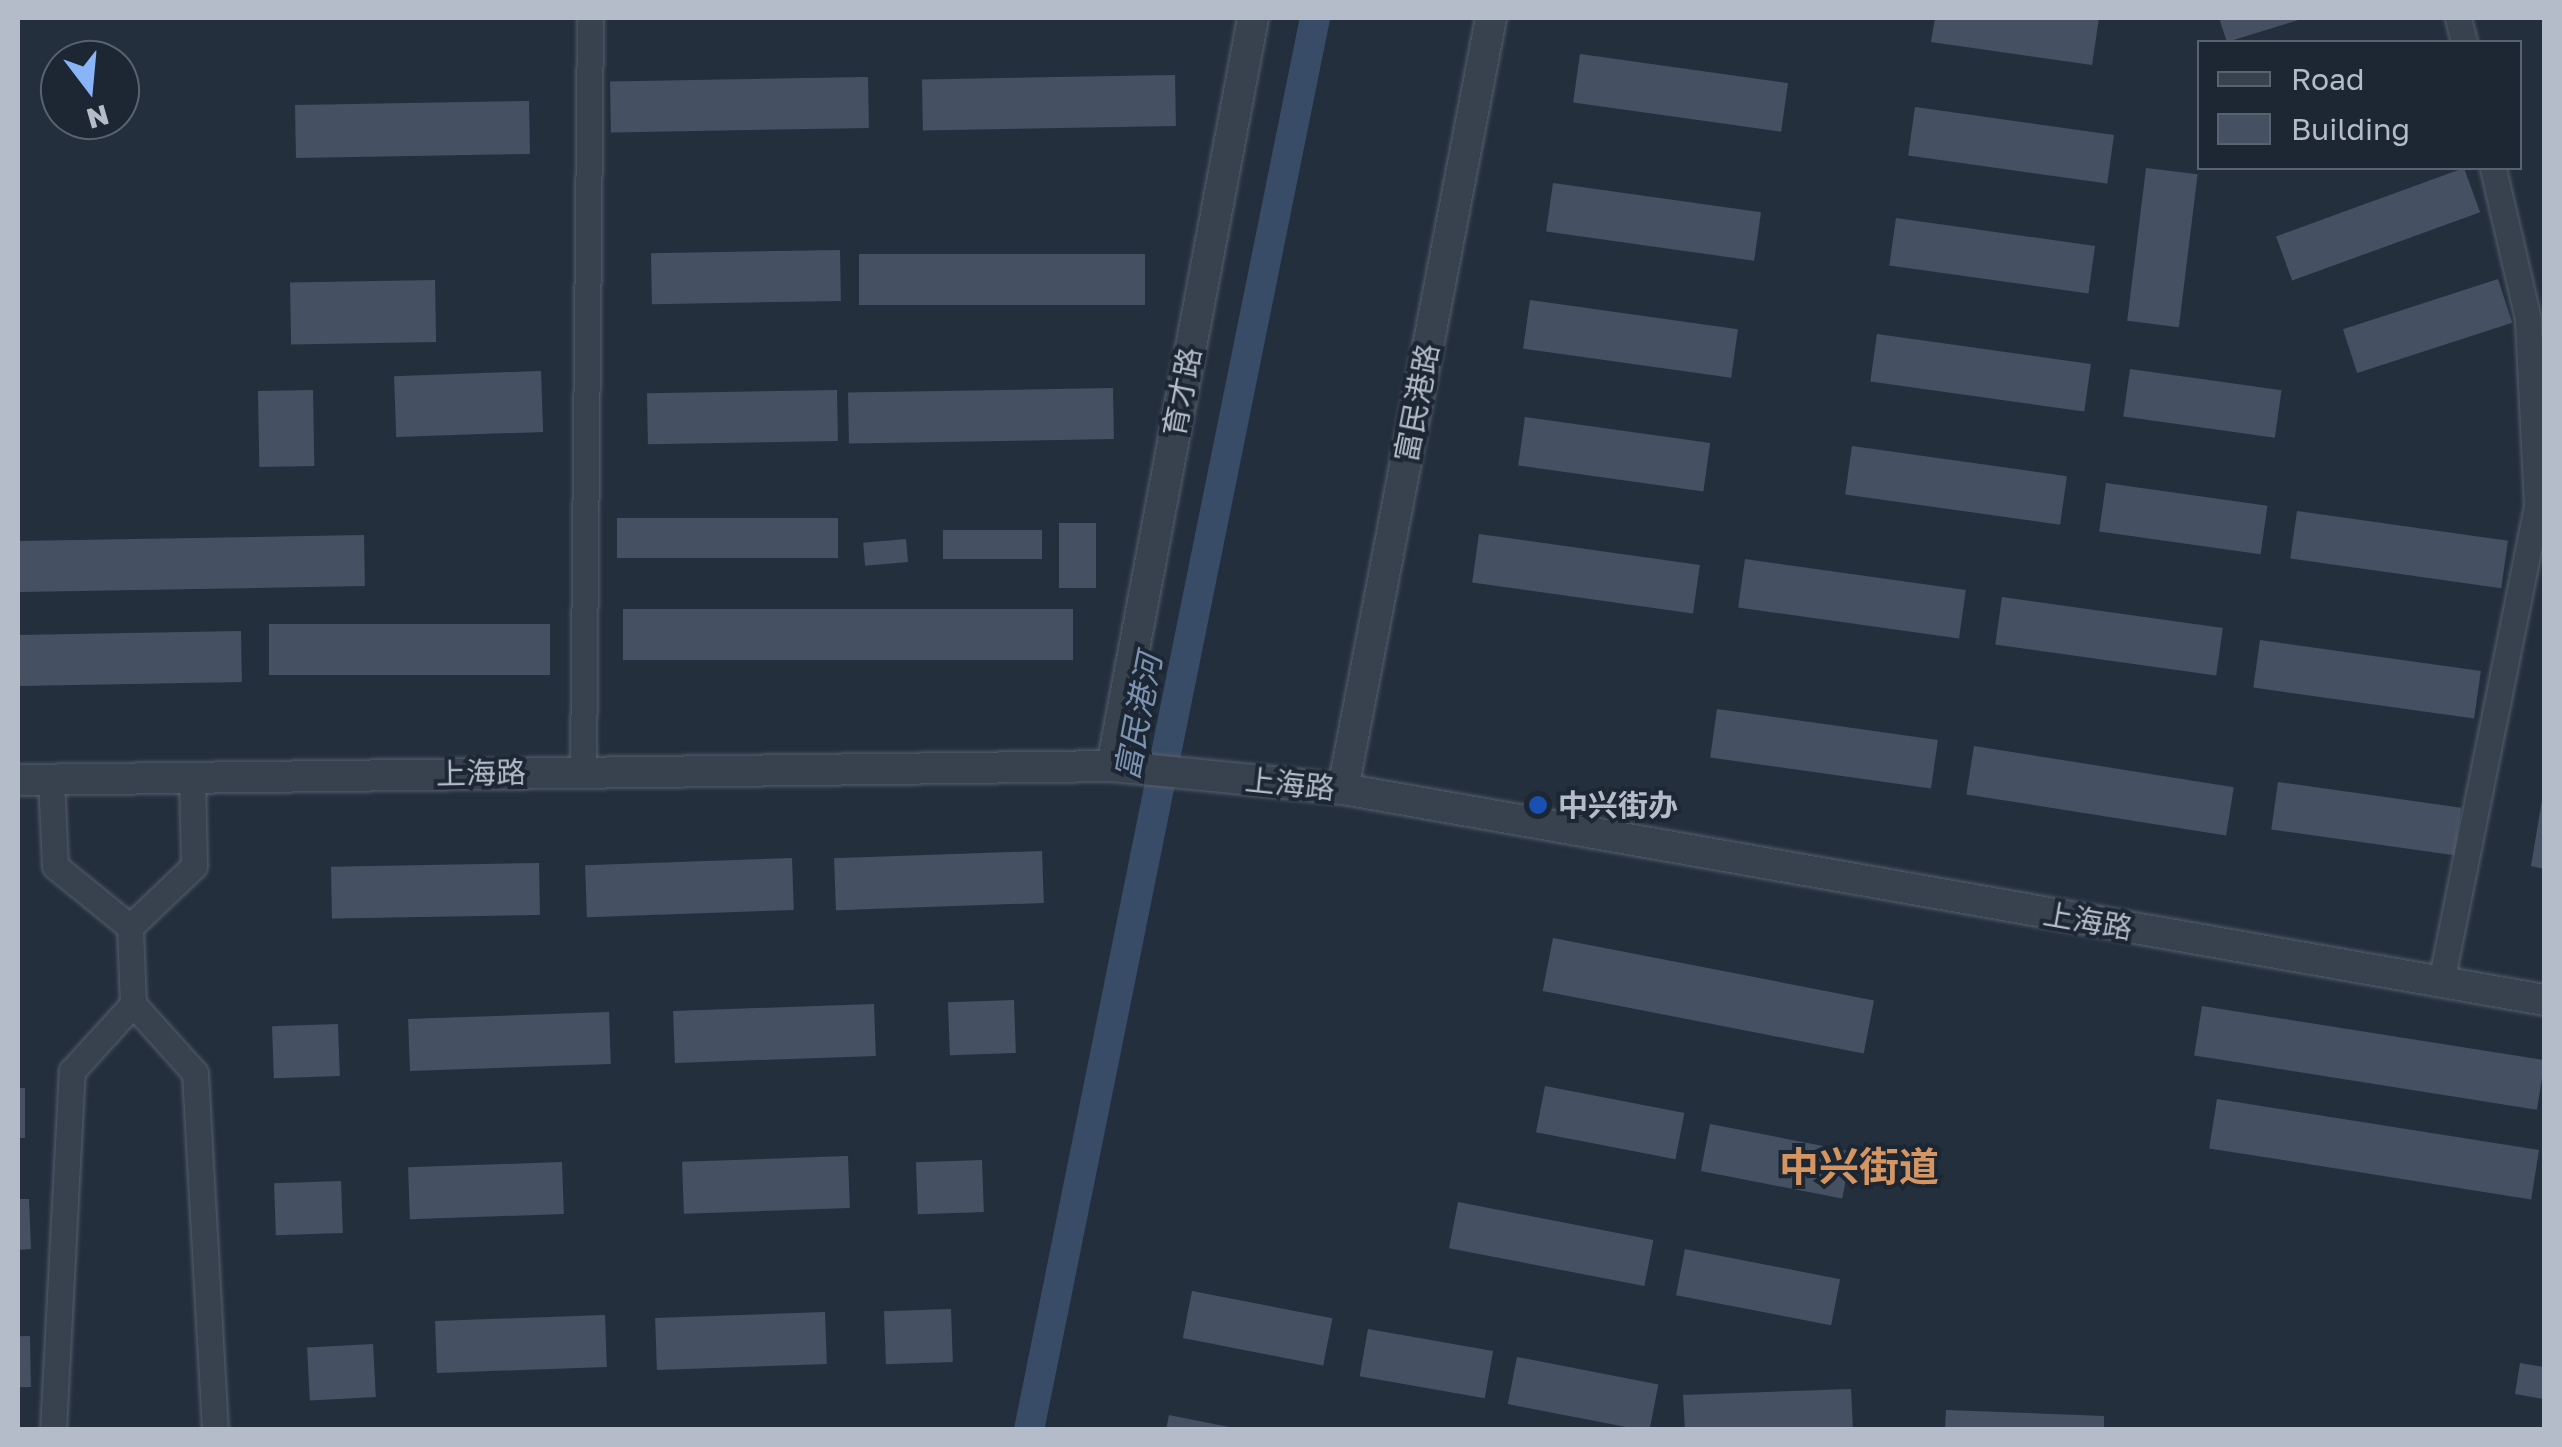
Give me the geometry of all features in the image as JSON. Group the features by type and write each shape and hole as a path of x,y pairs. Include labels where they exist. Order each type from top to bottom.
{"street":[{"path":"583,771 590,18"},
{"name":"育才路","path":"1113,766 1253,18"},
{"name":"富民港路","path":"1343,789 1491,18"},
{"path":"2441,982 2537,506 2528,319 2493,170"},
{"name":"上海路","path":"18,780 1113,766 1343,789 2544,1000"},
{"path":"130,927 194,866 192,778"},
{"path":"51,780 56,866 130,927 134,1004 195,1073 215,1430"},
{"path":"52,1430 72,1071 134,1004"}],"building":[{"path":"1935,18 2099,18 2092,65 1931,42"},
{"path":"2219,18 2305,18 2234,40 2226,40"},
{"path":"1580,54 1788,83 1781,132 1573,103"},
{"path":"1175,75 1176,126 923,130 922,79"},
{"path":"868,77 869,128 611,132 610,82"},
{"path":"529,101 530,154 296,158 295,105"},
{"path":"1915,107 2114,135 2107,183 1908,156"},
{"path":"2146,168 2198,174 2179,327 2127,321"},
{"path":"2465,170 2480,212 2292,281 2276,236"},
{"path":"1553,183 1761,212 1754,261 1546,232"},
{"path":"1896,218 2095,246 2088,294 1889,266"},
{"path":"840,250 841,301 652,304 651,253"},
{"path":"859,254 1145,254 1145,305 859,305"},
{"path":"2498,279 2512,323 2357,373 2343,329"},
{"path":"435,280 436,342 291,345 290,283"},
{"path":"1530,300 1738,329 1731,378 1523,349"},
{"path":"1877,334 2091,364 2084,412 1870,382"},
{"path":"2130,369 2282,390 2275,438 2123,417"},
{"path":"541,371 543,432 396,437 394,376"},
{"path":"1113,388 1114,439 849,444 848,393"},
{"path":"313,390 314,466 259,467 258,391"},
{"path":"837,390 838,441 648,444 647,393"},
{"path":"1525,417 1710,443 1703,492 1518,466"},
{"path":"1852,446 2067,476 2060,525 1845,495"},
{"path":"2106,483 2267,506 2261,554 2099,532"},
{"path":"2297,511 2508,541 2501,588 2290,559"},
{"path":"617,518 838,518 838,558 617,558"},
{"path":"1059,523 1096,523 1096,588 1059,588"},
{"path":"943,530 1042,530 1042,559 943,559"},
{"path":"1479,534 1700,565 1693,614 1472,583"},
{"path":"364,535 365,586 19,592 18,541"},
{"path":"906,539 908,562 865,566 863,543"},
{"path":"1745,559 1966,590 1959,639 1738,608"},
{"path":"2002,597 2223,628 2216,676 1995,645"},
{"path":"623,609 1073,609 1073,660 623,660"},
{"path":"269,624 550,624 550,675 269,675"},
{"path":"241,631 242,682 19,686 18,635"},
{"path":"2260,640 2481,671 2474,719 2253,688"},
{"path":"1717,709 1938,740 1931,789 1710,758"},
{"path":"1974,746 2234,787 2226,836 1966,794"},
{"path":"2278,782 2461,808 2455,855 2271,830"},
{"path":"2544,800 2544,869 2531,866"},
{"path":"1042,851 1044,903 836,910 834,858"},
{"path":"792,858 794,910 587,917 585,865"},
{"path":"539,863 540,915 332,919 331,867"},
{"path":"1553,938 1874,1000 1864,1053 1543,991"},
{"path":"1014,1000 1016,1053 950,1055 948,1002"},
{"path":"874,1004 876,1056 675,1063 673,1011"},
{"path":"2202,1006 2544,1060 2537,1110 2194,1055"},
{"path":"609,1012 611,1064 410,1071 408,1019"},
{"path":"338,1024 340,1076 274,1078 272,1026"},
{"path":"1545,1086 1684,1113 1675,1159 1536,1132"},
{"path":"18,1088 25,1088 25,1138 18,1138"},
{"path":"2217,1099 2539,1150 2531,1199 2209,1148"},
{"path":"1710,1124 1851,1151 1842,1199 1701,1171"},
{"path":"848,1156 850,1208 684,1214 682,1162"},
{"path":"982,1160 984,1212 918,1214 916,1162"},
{"path":"562,1162 564,1214 410,1219 408,1167"},
{"path":"341,1181 343,1233 276,1235 274,1183"},
{"path":"18,1199 29,1199 31,1249 18,1250"},
{"path":"1458,1202 1653,1240 1644,1286 1449,1248"},
{"path":"1685,1249 1840,1279 1831,1325 1676,1295"},
{"path":"1192,1291 1332,1318 1323,1365 1183,1338"},
{"path":"951,1309 953,1362 886,1364 884,1311"},
{"path":"825,1312 827,1364 657,1370 655,1318"},
{"path":"605,1315 607,1367 437,1373 435,1321"},
{"path":"1368,1329 1493,1351 1485,1398 1360,1376"},
{"path":"18,1336 30,1336 31,1387 19,1387"},
{"path":"373,1344 376,1397 310,1400 307,1347"},
{"path":"1517,1357 1658,1384 1650,1430 1508,1404"},
{"path":"2520,1363 2544,1367 2544,1399 2515,1394"},
{"path":"1851,1389 1853,1430 1685,1430 1683,1395"},
{"path":"1946,1410 2104,1416 2104,1430 1945,1430"},
{"path":"1169,1415 1234,1428 1234,1430 1166,1430"}],"waterway":[{"name":"富民港河","path":"1029,1430 1315,18"}],"place":[{"name":"中兴街办","path":"1538,805"}],"district":[{"name":"中兴街道","path":"1859,1166"}]}
